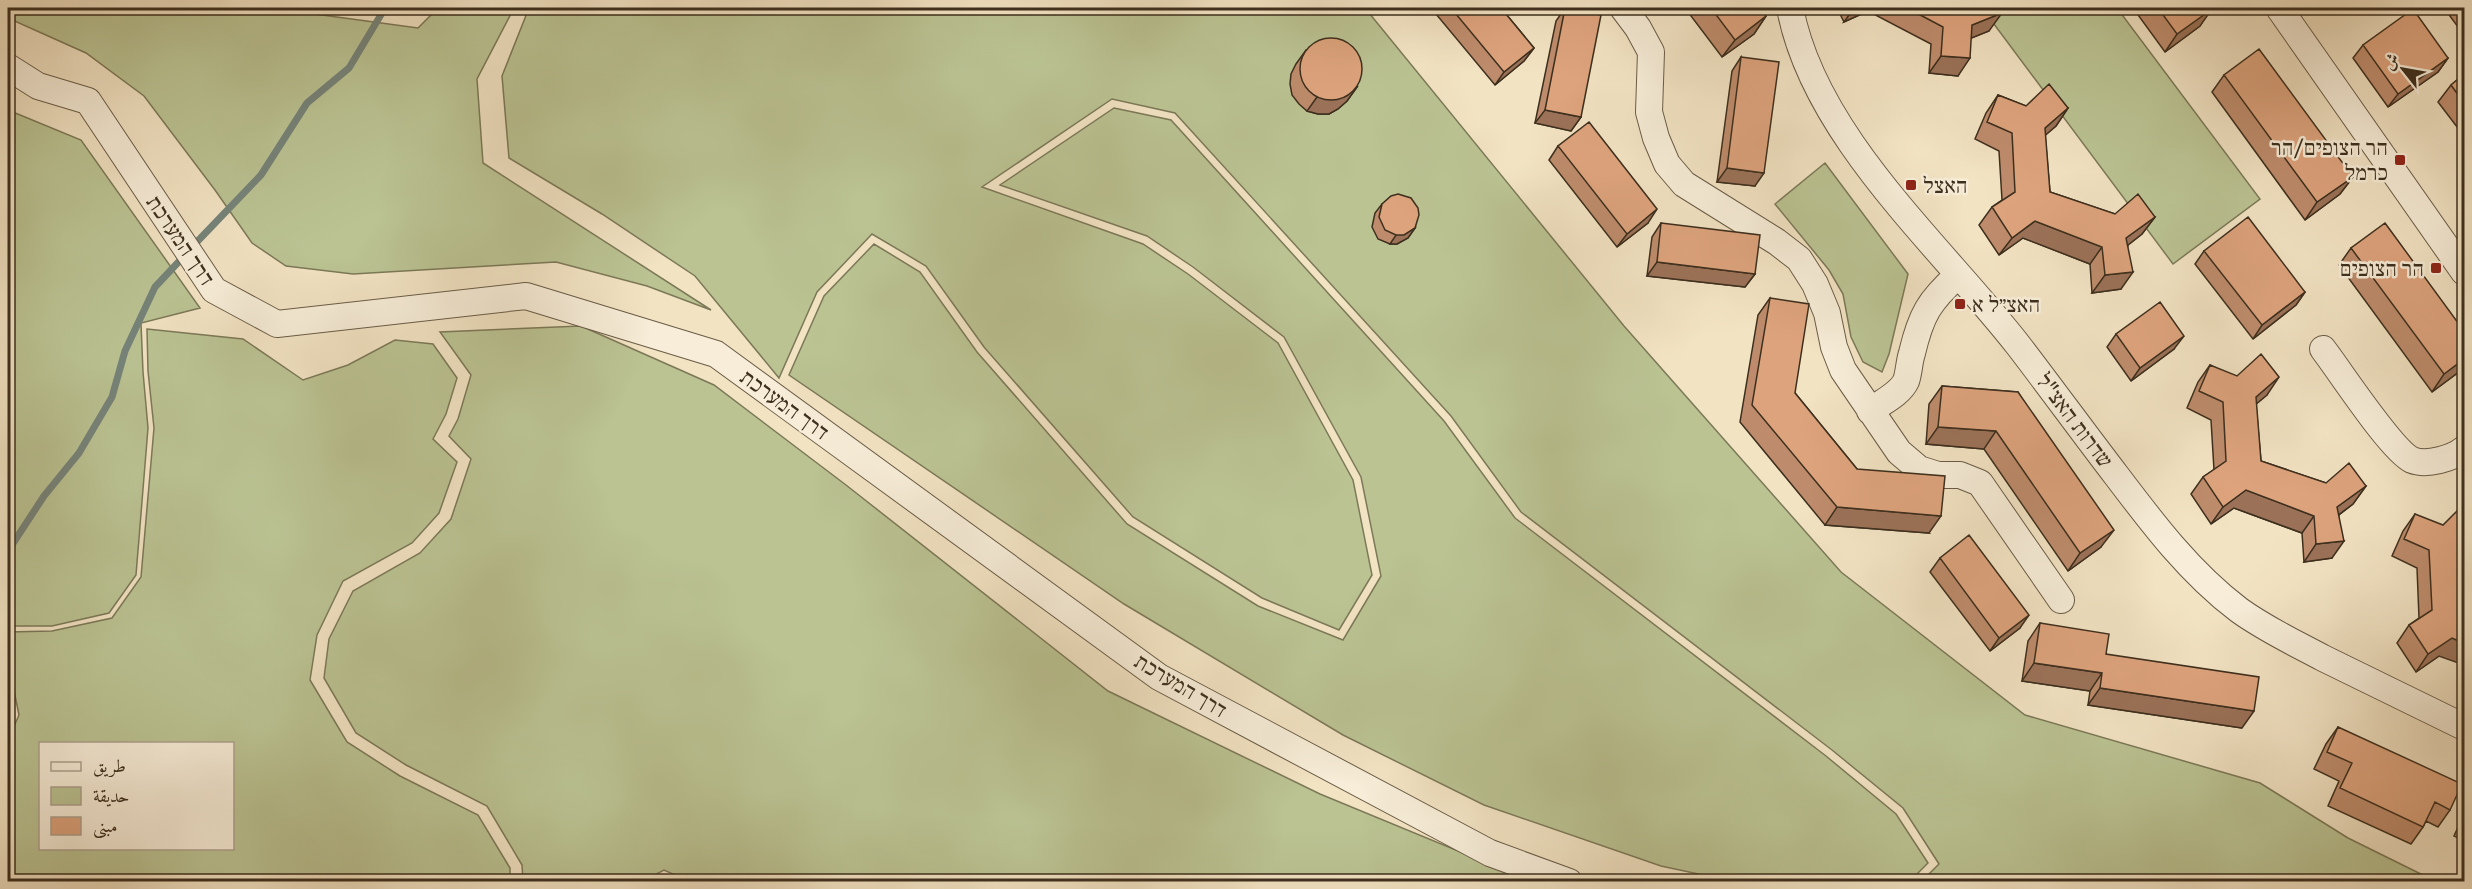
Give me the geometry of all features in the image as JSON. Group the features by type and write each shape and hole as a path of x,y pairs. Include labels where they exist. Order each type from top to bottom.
{"street":[{"path":"1623,8 1638,28 1650,52 1649,112 1656,138 1667,164 1684,184 1777,242 1799,260 1815,284 1827,313 1834,347 1843,370 1899,452 1919,469 1938,475 1960,475 1980,483 2061,600"},
{"name":"שדרות האצ\"ל","path":"1790,8 1795,30 1819,90 1847,136 1958,275 2016,343 2164,537 2206,582 2241,611 2291,641 2464,727"},
{"path":"2279,8 2464,272"},
{"name":"דרך המערכת","path":"8,66 38,86 88,101 214,290 277,324 526,297 716,354 1159,677 1490,853 1569,882"},
{"path":"1870,411 1897,392 1906,381 1916,336 1925,311 1937,294 1958,275"},
{"path":"2323,349 2394,444 2413,460 2435,461 2454,457 2464,449"}],"green space":[{"path":"8,8 295,8 300,12 418,28 438,8 514,8 477,79 483,163 711,310 647,286 556,262 353,274 286,266 252,243 144,96 86,53 10,19"},
{"path":"529,8 1365,8 1624,326 1841,572 2025,715 2260,783 2348,838 2435,881 1922,881 1939,864 1903,808 1832,750 1521,512 1451,416 1175,113 1112,99 982,187 1143,244 1188,274 1278,343 1353,480 1372,575 1339,630 1262,598 1133,517 984,347 926,266 872,234 817,292 779,378 695,276 602,214 509,158 502,76"},
{"path":"1982,8 2117,8 2260,199 2173,264"},
{"path":"1114,108 1171,120 1444,421 1515,518 1826,756 1896,814 1928,863 1910,881 1731,881 1661,866 1484,805 1343,735 1124,604 789,375 824,296 874,244 920,272 977,352 1127,524 1258,606 1343,640 1381,576 1361,477 1284,337 1193,267 1147,236 1000,185"},
{"path":"8,110 81,140 200,308 141,323 148,428 136,575 109,613 52,626 8,626"},
{"path":"1825,163 1908,274 1889,354 1882,372 1863,362 1851,337 1843,294 1829,270 1775,204"},
{"path":"581,326 714,385 846,485 1108,691 1320,794 1531,881 691,882 664,870 643,881 523,881 522,865 487,806 406,765 356,733 324,678 329,639 353,591 420,553 451,519 471,459 449,436 458,419 471,375 440,332"},
{"path":"147,329 243,339 303,380 348,365 395,340 433,344 457,378 446,414 433,439 457,462 439,513 412,543 343,581 317,635 310,680 347,742 400,776 478,815 510,868 510,881 8,881 8,740 19,715 8,661 8,632 52,631 112,618 141,577 154,428 148,371"}],"building":[{"path":"1451,8 1501,8 1534,48 1504,72"},
{"path":"1565,8 1601,15 1581,117 1545,110"},
{"path":"1711,8 1760,8 1766,16 1735,40"},
{"path":"1907,8 1999,8 2002,13 1972,25 1970,58 1941,56 1943,27"},
{"path":"2158,8 2211,8 2212,9 2177,34"},
{"path":"2413,9 2448,58 2398,94 2363,45"},
{"path":"1331,38 1343,40 1353,47 1360,57 1362,69 1360,81 1353,91 1343,98 1331,100 1319,98 1309,91 1302,81 1300,69 1302,57 1309,47 1319,40"},
{"path":"2259,49 2353,177 2317,202 2224,75"},
{"path":"1741,57 1779,62 1764,173 1727,168"},
{"path":"2464,74 2464,103 2451,85"},
{"path":"2049,84 2068,108 2045,128 2050,192 2115,214 2138,194 2155,217 2126,238 2133,272 2105,275 2102,247 2035,221 2012,238 1992,207 2015,192 2012,133 1987,122 1998,95 2026,106"},
{"path":"1589,122 1657,209 1627,234 1558,146"},
{"path":"1398,194 1411,198 1418,208 1419,215 1415,228 1404,235 1396,235 1385,230 1379,217 1382,204 1391,196"},
{"path":"2248,217 2305,292 2262,325 2204,251"},
{"path":"1661,223 1760,235 1755,274 1657,262"},
{"path":"2385,223 2464,331 2464,359 2444,374 2351,248"},
{"path":"1770,298 1809,304 1795,393 1857,469 1945,476 1941,516 1837,507 1752,405"},
{"path":"2160,302 2184,336 2140,368 2116,334"},
{"path":"2261,354 2279,377 2256,397 2261,461 2326,483 2349,463 2366,486 2337,507 2344,541 2316,544 2314,516 2246,490 2223,507 2203,477 2226,461 2223,402 2199,391 2210,365 2237,376"},
{"path":"1942,386 2018,392 2114,530 2080,553 1996,431 1938,427"},
{"path":"2464,504 2464,542 2461,546 2464,643 2452,638 2428,654 2409,625 2432,610 2429,550 2404,539 2415,514 2443,525"},
{"path":"1969,535 2029,615 1999,638 1940,558"},
{"path":"2040,623 2109,634 2106,654 2259,677 2254,711 2100,688 2102,673 2034,663"},
{"path":"2338,727 2462,784 2450,810 2435,802 2423,827 2340,788 2352,763 2327,752"}],"waterway":[{"path":"8,15 21,8"},
{"path":"192,247 261,175 307,103 349,68 385,8"},
{"path":"8,551 44,496 79,453 112,397 125,351 155,287 185,255"}],"place":[{"name":"הר הצופים/הר כרמל","path":"2400,160"},
{"name":"האצל","path":"1911,185"},
{"name":"הר הצופים","path":"2436,268"},
{"name":"האצ״ל א","path":"1960,304"}]}
